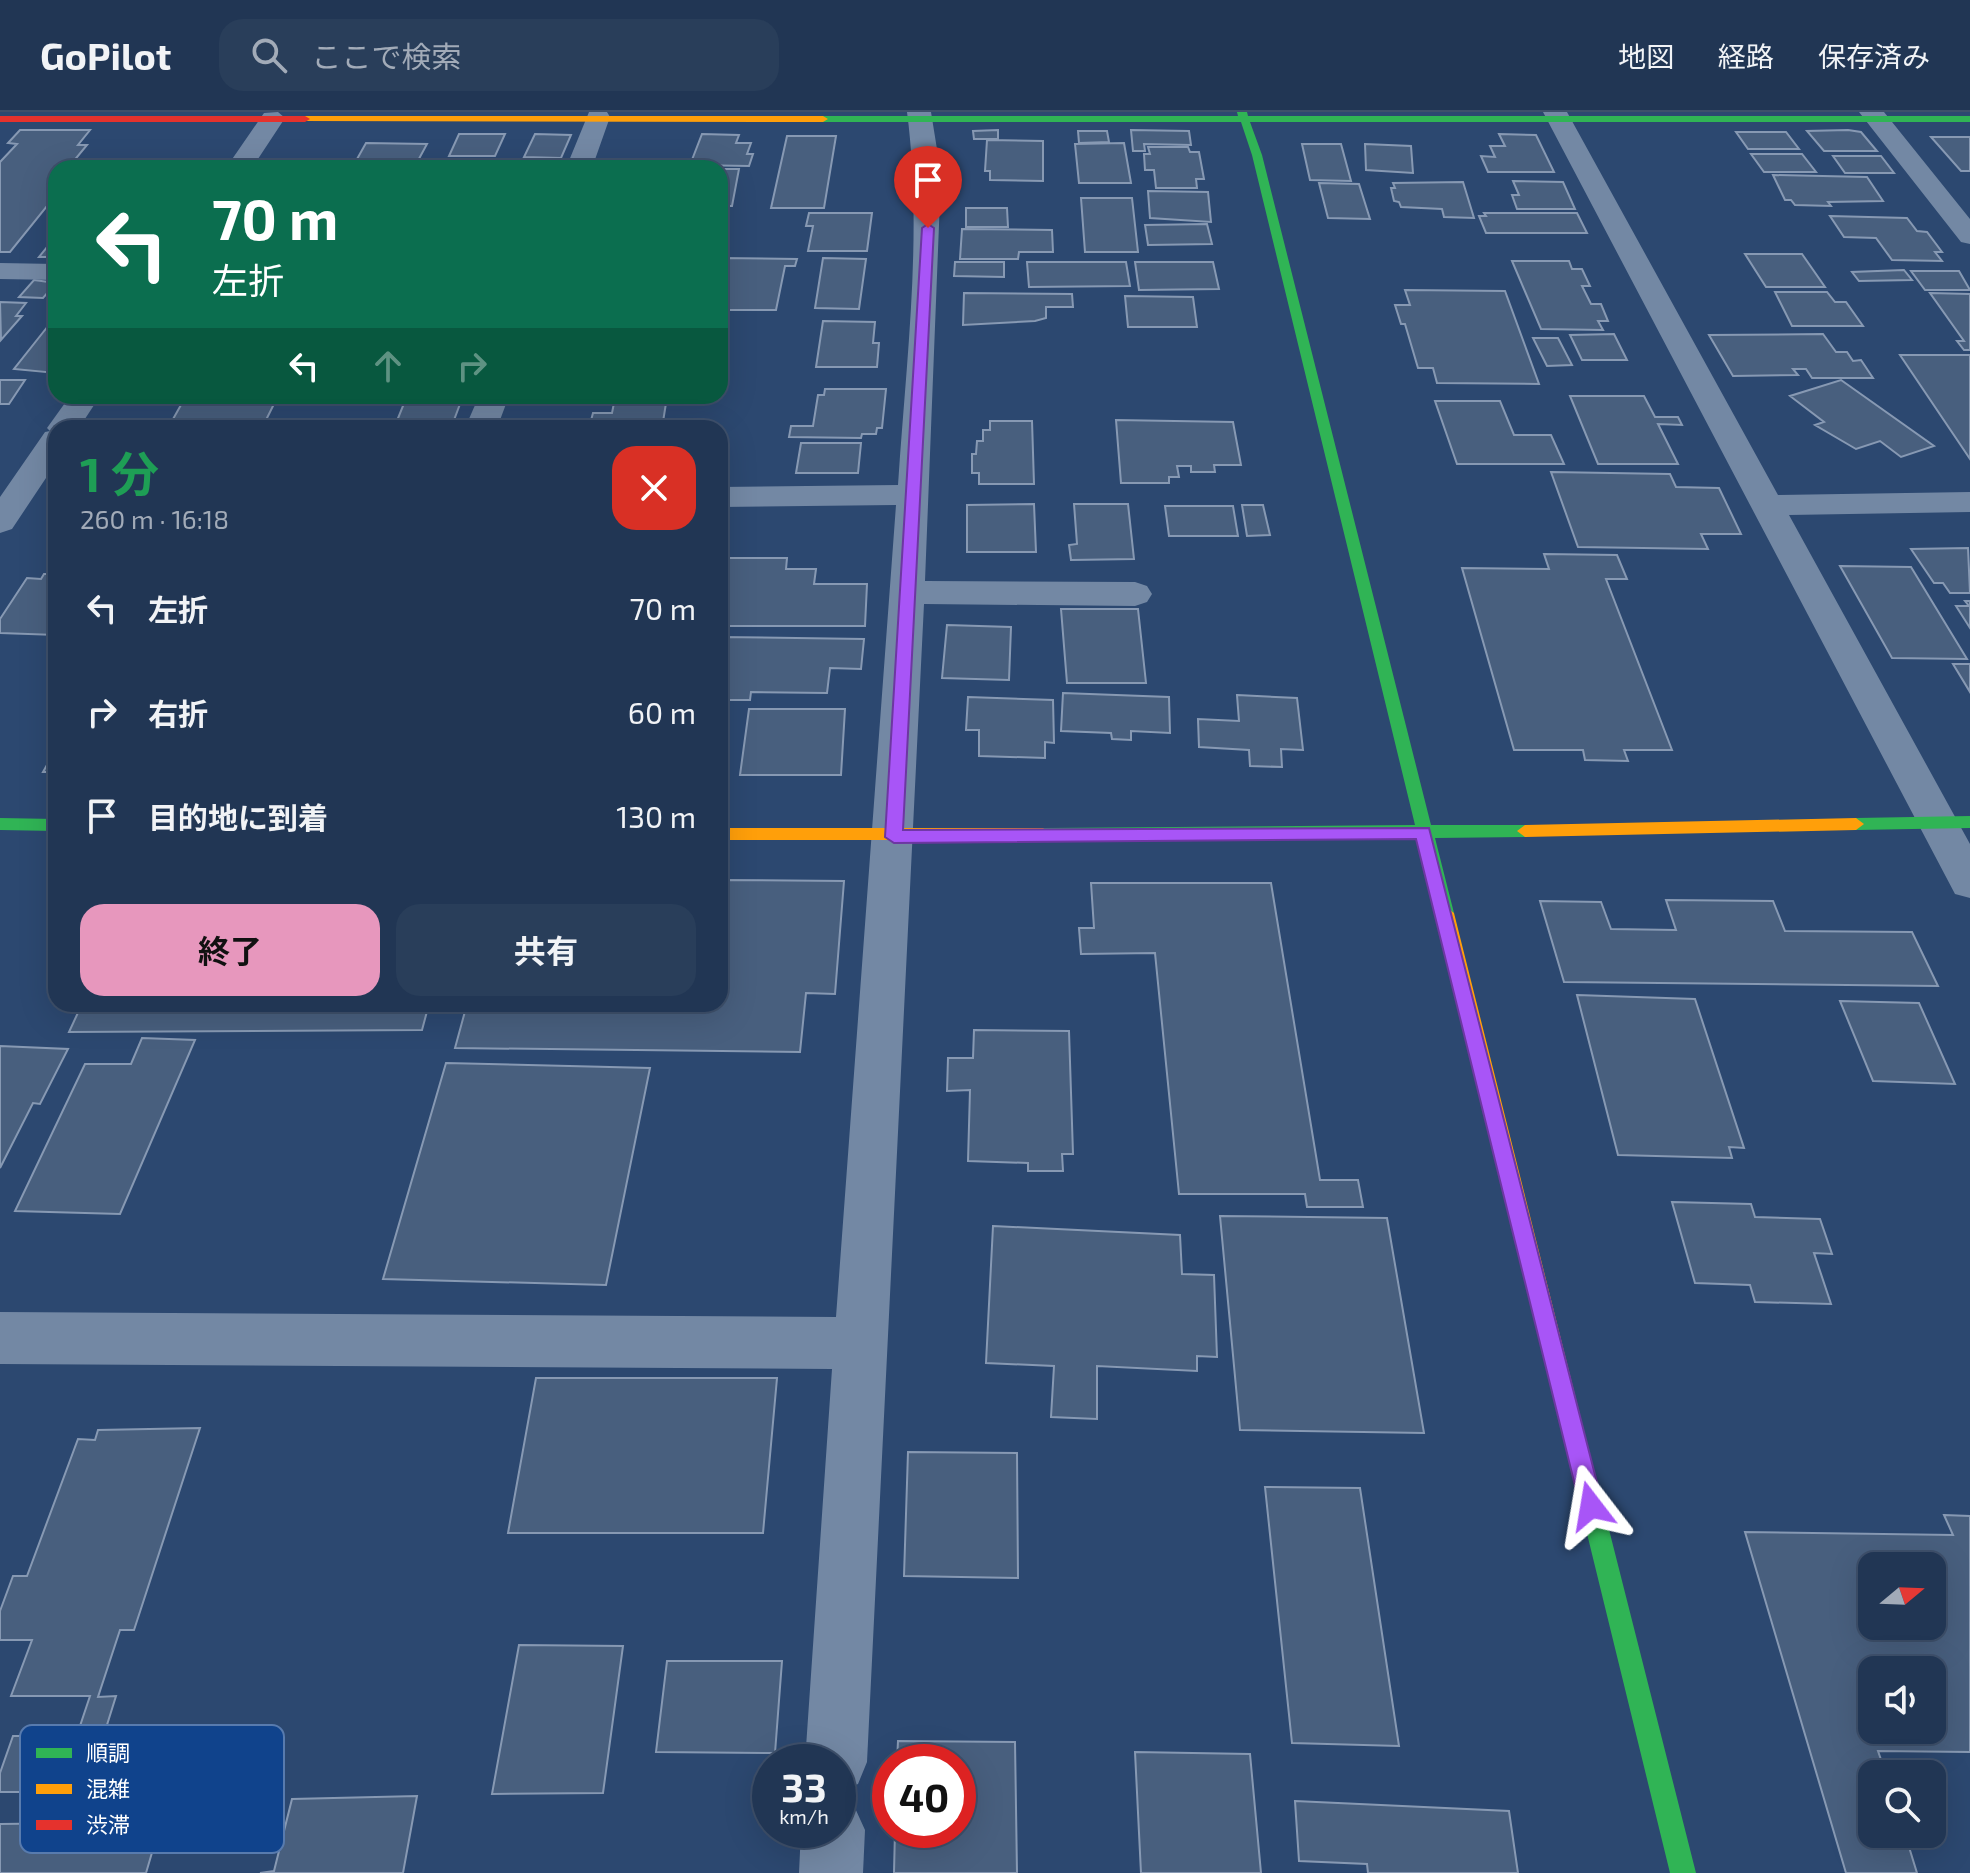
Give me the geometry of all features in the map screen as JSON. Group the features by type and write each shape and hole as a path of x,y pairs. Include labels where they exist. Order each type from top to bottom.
{"street":[{"path":"837,1744 858,1343 915,495 929,205 919,114"},
{"path":"0,119 107,116 273,118 919,114 1874,116 1970,119"},
{"path":"1244,116 1683,1873"},
{"path":"1556,116 1769,505 1955,822 1970,882"},
{"path":"1874,116 1970,236"},
{"path":"582,160 598,117"},
{"path":"244,160 273,118"},
{"path":"0,271 48,272"},
{"path":"5,506 48,450"},
{"path":"728,497 915,495"},
{"path":"5,506 48,499"},
{"path":"1769,505 1970,502"},
{"path":"909,592 1135,594"},
{"path":"728,834 894,837 1423,833 1955,822"},
{"path":"0,824 48,825"},
{"path":"0,1338 858,1343"},
{"path":"831,1873 832,1848"}],"building":[{"path":"20,130 90,130 78,145 87,145 75,160 48,160 48,205 10,252 0,252 0,162 17,144 8,143"},
{"path":"998,130 998,139 974,139 973,131"},
{"path":"1131,130 1189,131 1191,145 1144,144 1145,151 1133,151"},
{"path":"1078,131 1107,131 1109,142 1079,143"},
{"path":"1807,131 1861,132 1877,151 1824,151"},
{"path":"1736,132 1786,132 1799,149 1748,149"},
{"path":"459,134 505,134 495,156 449,156"},
{"path":"535,134 571,135 561,158 524,157"},
{"path":"702,134 739,135 736,143 751,143 747,154 753,154 749,166 728,166 728,160 692,160"},
{"path":"1499,134 1536,135 1554,172 1488,172 1481,156 1495,157 1490,146 1505,146"},
{"path":"787,136 836,136 824,208 771,208"},
{"path":"1931,137 1970,137 1970,171 1961,171"},
{"path":"987,140 1043,141 1043,181 990,180 990,171 985,171"},
{"path":"366,143 427,144 418,160 356,160"},
{"path":"1124,143 1131,183 1079,183 1075,144"},
{"path":"1302,144 1341,144 1351,181 1310,180"},
{"path":"1365,144 1411,146 1413,173 1366,170"},
{"path":"1148,147 1188,147 1190,152 1199,152 1204,179 1196,179 1197,188 1156,188 1154,170 1145,170 1144,154 1150,154"},
{"path":"1751,154 1802,154 1816,172 1764,172"},
{"path":"1833,156 1881,156 1894,173 1845,173"},
{"path":"728,169 739,169 732,206 728,206"},
{"path":"1773,175 1867,177 1883,201 1828,202 1831,206 1795,205 1791,200 1785,200"},
{"path":"1513,181 1563,182 1575,209 1517,209 1512,195 1519,195"},
{"path":"1463,182 1474,218 1444,217 1442,209 1401,207 1399,202 1394,201 1391,188 1395,188 1393,183"},
{"path":"1319,183 1359,184 1370,219 1328,218"},
{"path":"1148,191 1208,192 1211,222 1150,218"},
{"path":"1081,198 1132,198 1138,252 1085,252"},
{"path":"966,208 1007,208 1008,227 966,227"},
{"path":"809,213 872,213 867,251 808,251 813,226 806,226"},
{"path":"1484,213 1577,213 1587,233 1486,233 1479,216 1486,216"},
{"path":"1830,216 1907,218 1917,231 1927,232 1942,252 1935,252 1942,261 1892,260 1876,238 1844,237"},
{"path":"1207,224 1212,244 1148,245 1145,225"},
{"path":"962,229 1052,230 1053,252 1019,252 1018,259 960,259"},
{"path":"48,246 48,257 39,257"},
{"path":"1745,254 1802,254 1825,287 1766,287"},
{"path":"728,258 797,259 795,266 785,266 776,310 728,310"},
{"path":"823,258 866,259 859,309 815,308"},
{"path":"1512,261 1569,261 1572,269 1582,269 1590,286 1582,286 1591,304 1601,304 1608,321 1598,321 1603,330 1541,329"},
{"path":"955,262 1004,262 1004,277 954,276"},
{"path":"1027,262 1126,262 1130,286 1029,287"},
{"path":"1135,262 1213,262 1219,289 1139,290"},
{"path":"1904,270 1912,280 1859,281 1852,272"},
{"path":"1911,271 1959,271 1970,290 1925,290"},
{"path":"34,280 48,282 48,292 43,298 19,297"},
{"path":"1405,290 1505,291 1539,384 1437,383 1433,368 1418,368 1405,324 1401,324 1395,305 1410,305"},
{"path":"1775,292 1827,292 1835,302 1846,302 1863,326 1792,326"},
{"path":"964,293 1072,294 1073,307 1046,307 1046,318 1035,321 963,325"},
{"path":"1930,293 1970,294 1970,350 1964,350 1957,341 1964,341"},
{"path":"1125,296 1193,297 1197,327 1128,327"},
{"path":"0,302 26,303 16,316 22,316 1,340"},
{"path":"823,321 875,322 873,343 879,343 877,367 816,367"},
{"path":"48,326 48,372 14,369"},
{"path":"1614,334 1627,360 1582,360 1570,335"},
{"path":"1823,334 1836,352 1847,352 1853,361 1861,360 1873,378 1812,378 1806,369 1793,369 1798,375 1733,376 1709,335"},
{"path":"1533,338 1558,338 1572,365 1547,366"},
{"path":"1900,355 1970,355 1970,459"},
{"path":"0,380 25,380 9,404 0,404"},
{"path":"1841,380 1934,446 1901,457 1880,441 1856,449 1815,425 1824,422 1790,396"},
{"path":"825,389 886,389 882,428 877,428 876,434 862,434 861,438 789,437 791,426 813,426 818,395 824,395"},
{"path":"1570,396 1644,396 1655,417 1678,417 1682,425 1658,424 1678,464 1598,464"},
{"path":"1435,401 1500,401 1514,435 1551,435 1564,464 1457,464"},
{"path":"182,404 274,404 266,420 172,420"},
{"path":"404,404 460,404 454,420 397,420"},
{"path":"614,404 666,404 663,420 591,420 593,413 612,413"},
{"path":"1116,420 1233,422 1241,465 1214,465 1215,472 1191,472 1191,466 1177,466 1179,477 1169,477 1169,483 1121,483"},
{"path":"990,421 1032,421 1034,484 979,484 979,473 972,473 972,454 976,454 977,441 983,441 983,430 990,430"},
{"path":"801,443 861,443 858,473 796,473"},
{"path":"1551,472 1670,474 1676,487 1719,488 1741,534 1701,534 1708,549 1578,547"},
{"path":"1034,504 1036,552 967,552 967,505"},
{"path":"1074,504 1128,504 1134,559 1071,560 1069,545 1077,544"},
{"path":"1242,505 1263,505 1270,535 1247,536"},
{"path":"1165,506 1233,506 1238,536 1169,536"},
{"path":"1968,548 1970,593 1950,593 1943,583 1934,583 1911,549"},
{"path":"1544,554 1617,555 1627,579 1606,579 1672,750 1624,750 1628,761 1585,760 1583,750 1514,750 1462,568 1549,569"},
{"path":"728,558 787,558 786,569 816,569 814,584 867,584 865,626 728,626"},
{"path":"1840,566 1911,567 1967,659 1892,658"},
{"path":"48,574 48,635 0,633 0,619 27,578 41,579"},
{"path":"1965,601 1970,601 1970,628 1956,606 1969,606"},
{"path":"1061,609 1138,609 1146,683 1067,683"},
{"path":"947,625 1011,627 1009,680 942,678"},
{"path":"728,637 864,639 861,669 830,668 827,693 751,692 750,700 728,700"},
{"path":"1953,664 1970,664 1970,692"},
{"path":"1063,693 1169,697 1170,733 1131,731 1131,740 1112,739 1111,733 1061,731"},
{"path":"1237,695 1297,698 1303,750 1281,749 1282,767 1250,766 1249,750 1199,747 1198,719 1239,721"},
{"path":"968,697 1053,700 1054,743 1045,742 1045,758 979,756 979,730 966,730"},
{"path":"749,709 845,709 841,775 740,775"},
{"path":"728,880 844,881 835,994 806,993 800,1052 455,1048 465,1012 728,1012"},
{"path":"1091,883 1271,883 1320,1180 1358,1180 1363,1207 1307,1207 1305,1194 1179,1194 1155,953 1081,954 1079,928 1094,928"},
{"path":"1666,900 1773,901 1785,931 1912,932 1938,986 1564,982 1540,901 1601,902 1611,929 1676,930"},
{"path":"1577,995 1695,999 1744,1148 1729,1147 1732,1158 1618,1155"},
{"path":"1840,1001 1919,1003 1955,1084 1873,1081"},
{"path":"78,1012 427,1012 422,1030 69,1032"},
{"path":"974,1030 1069,1031 1073,1154 1062,1154 1063,1171 1028,1171 1028,1163 968,1161 970,1090 947,1091 948,1058 973,1058"},
{"path":"142,1038 195,1040 120,1214 15,1211 85,1064 131,1064"},
{"path":"0,1046 68,1049 40,1104 33,1103 0,1168"},
{"path":"446,1063 650,1068 606,1285 383,1279"},
{"path":"1672,1202 1751,1204 1755,1217 1820,1219 1832,1254 1814,1253 1831,1304 1755,1302 1750,1285 1695,1283"},
{"path":"1220,1216 1387,1218 1424,1433 1240,1430"},
{"path":"993,1226 1180,1235 1182,1274 1214,1275 1217,1357 1197,1356 1197,1371 1097,1366 1097,1419 1051,1417 1054,1366 986,1363"},
{"path":"536,1378 777,1378 763,1533 508,1533"},
{"path":"200,1428 134,1630 120,1630 98,1697 116,1696 107,1725 80,1725 90,1696 11,1696 32,1640 0,1640 0,1611 13,1576 27,1576 78,1439 95,1440 98,1430"},
{"path":"908,1452 1017,1453 1018,1578 904,1576"},
{"path":"1265,1487 1360,1488 1399,1746 1292,1743"},
{"path":"1944,1515 1970,1516 1970,1752 1878,1751 1881,1760 1858,1760 1858,1848 1909,1848 1917,1873 1846,1873 1745,1532 1953,1535"},
{"path":"519,1645 623,1646 603,1793 492,1794"},
{"path":"667,1661 782,1661 776,1744 752,1744 752,1753 656,1752"},
{"path":"13,1736 20,1736 20,1792 0,1792 0,1773"},
{"path":"898,1741 1015,1742 1017,1873 894,1873 895,1848 976,1848 976,1744 898,1744"},
{"path":"1135,1752 1250,1754 1261,1873 1141,1873"},
{"path":"417,1796 403,1873 260,1873 274,1871 278,1853 284,1853 284,1831 292,1799"},
{"path":"1295,1801 1509,1811 1518,1873 1368,1873 1367,1864 1299,1861"},
{"path":"0,1824 20,1824 20,1853 152,1853 146,1873 0,1873"}],"traffic: fast":[{"path":"1242,112 1257,155 1445,913"},
{"path":"823,119 1970,119"},
{"path":"1856,824 1970,822"},
{"path":"0,824 48,825"},
{"path":"1043,834 1525,831"},
{"path":"1569,1415 1683,1873"}],"traffic: slow":[{"path":"305,119 823,119"},
{"path":"1525,831 1856,824"},
{"path":"728,834 1043,834"},
{"path":"1445,913 1569,1415"}],"traffic: jam":[{"path":"0,119 305,119"}],"route":[{"path":"928,228 894,837 1423,833 1591,1506"}]}
